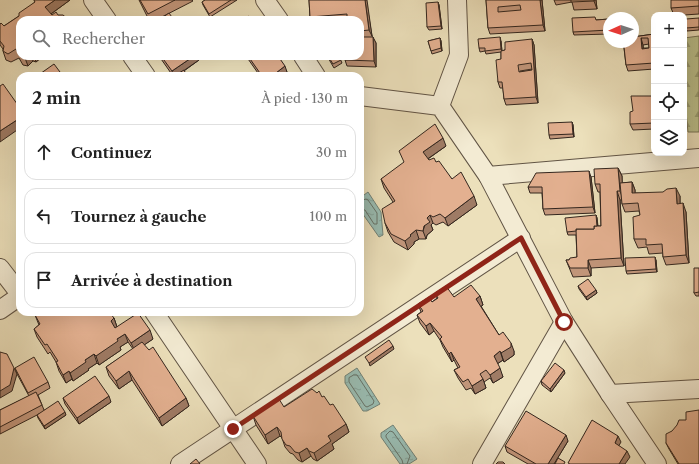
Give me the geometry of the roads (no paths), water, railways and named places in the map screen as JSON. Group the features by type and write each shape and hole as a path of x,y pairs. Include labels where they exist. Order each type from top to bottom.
{"street":[{"path":"93,0 104,16"},
{"path":"265,0 276,16"},
{"path":"440,106 459,55 457,0"},
{"path":"135,60 143,72"},
{"path":"306,60 313,72"},
{"path":"364,96 440,106 488,176 564,322 610,394 658,464"},
{"path":"488,176 699,158"},
{"path":"180,464 521,238"},
{"path":"0,268 16,290"},
{"path":"0,310 16,298"},
{"path":"157,316 257,464"},
{"path":"482,464 564,322"},
{"path":"610,394 699,389"}],"water":[{"path":"368,192 381,212 383,235 379,237 364,216 364,195"},
{"path":"357,368 380,404 367,411 363,411 345,383 345,376"},
{"path":"393,425 417,459 409,464 400,464 381,437 381,433"}]}
